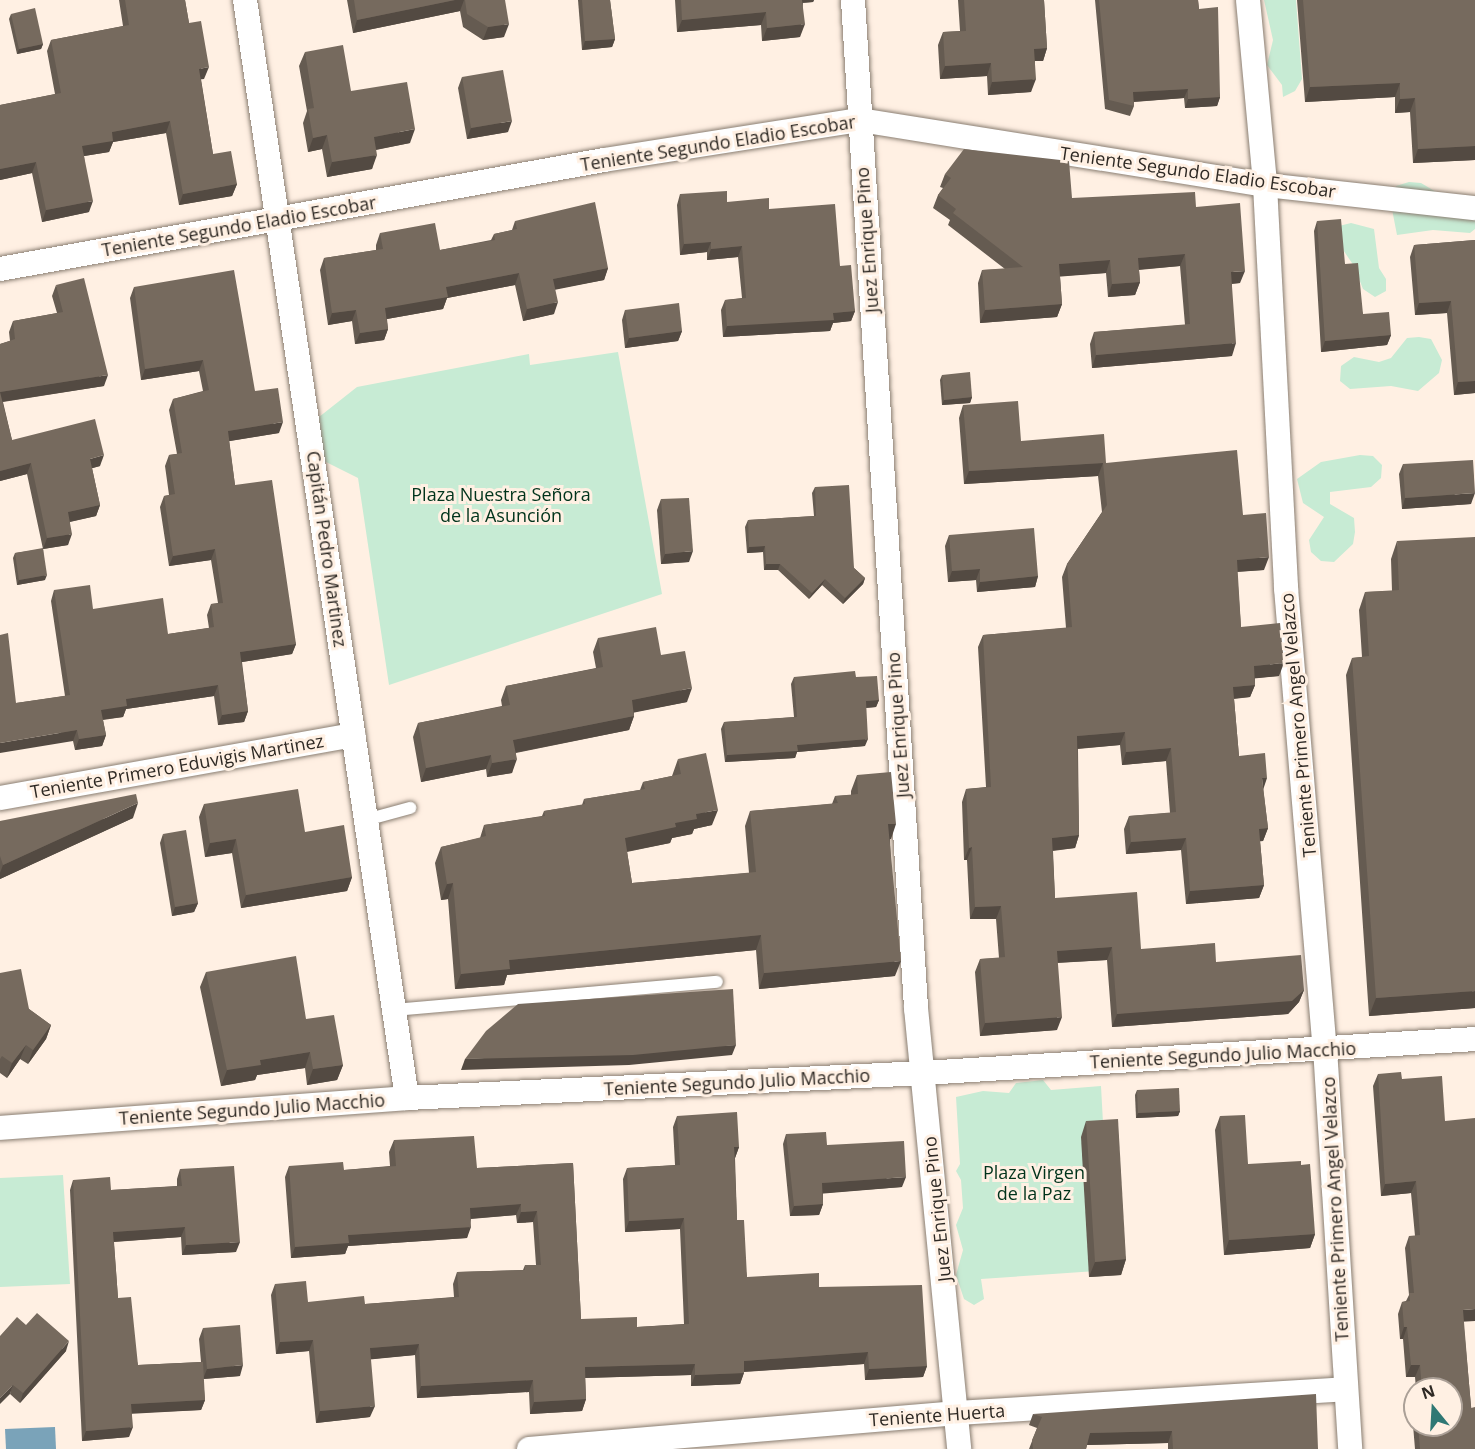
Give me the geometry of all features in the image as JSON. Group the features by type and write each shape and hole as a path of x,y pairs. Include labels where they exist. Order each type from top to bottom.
{"street":[{"name":"Capitán Pedro Martinez","path":"245,0 280,219 407,1098"},
{"name":"Juez Enrique Pino","path":"853,0 923,1073 959,1449"},
{"name":"Teniente Primero Angel Velazco","path":"1248,0 1265,185 1286,588 1325,1048 1350,1449"},
{"name":"Teniente Segundo Eladio Escobar","path":"0,269 604,160 860,120 1265,185 1475,208"},
{"name":"Teniente Primero Eduvigis Martinez","path":"0,798 353,735"},
{"name":"Teniente Segundo Julio Macchio","path":"0,1128 407,1098 923,1073 1475,1039"},
{"name":"Teniente Huerta","path":"529,1449 957,1413 1345,1389"}],"lane":[{"path":"366,820 410,808"},
{"path":"394,1010 717,982"}],"green space":[{"path":"1264,0 1296,0 1302,79 1295,91 1283,97 1282,85 1267,65 1273,40"},
{"path":"1409,182 1421,183 1475,215 1475,229 1470,233 1433,230 1397,235 1390,199 1396,186"},
{"path":"1351,223 1374,229 1379,268 1386,279 1386,291 1375,297 1363,289 1354,266 1335,238 1339,226"},
{"path":"1407,338 1431,339 1442,360 1439,373 1418,391 1391,386 1350,389 1340,381 1341,366 1354,357 1379,362 1391,358"},
{"name":"Plaza Nuestra Señora de la Asunción","path":"618,352 662,594 389,685 358,478 324,461 319,417 357,387 529,354 530,365"},
{"path":"1360,455 1373,456 1382,465 1381,478 1371,487 1330,492 1330,504 1354,518 1355,532 1353,544 1334,562 1321,561 1311,552 1309,540 1324,517 1303,503 1297,479 1321,462"},
{"name":"Plaza Virgen de la Paz","path":"1043,1080 1051,1090 1101,1086 1111,1270 981,1279 984,1299 974,1305 964,1299 956,1275 963,1250 956,1225 963,1208 961,1180 956,1171 960,1164 956,1097 983,1091 1009,1093 1016,1083"},
{"path":"63,1175 70,1284 0,1287 0,1178"}],"water":[{"path":"55,1427 56,1449 6,1449 5,1429"}],"building":[{"path":"125,0 185,0 189,23 201,21 209,67 199,69 213,154 231,151 237,184 183,194 170,121 112,132 113,141 82,146 93,201 46,210 36,162 0,169 0,105 61,93 51,40 129,25"},
{"path":"354,0 455,0 357,20"},
{"path":"465,0 505,0 509,24 488,27 467,14"},
{"path":"582,0 610,0 615,39 585,41"},
{"path":"681,0 802,0 805,24 767,28 766,12 682,20"},
{"path":"964,0 1044,0 1047,48 1034,49 1036,79 992,82 991,63 945,66 943,32 966,31"},
{"path":"1099,0 1198,0 1199,9 1218,7 1220,97 1188,99 1188,89 1133,92 1134,106 1109,100"},
{"path":"1303,0 1475,0 1475,146 1418,149 1415,98 1400,99 1400,83 1310,87"},
{"path":"35,8 43,44 19,49 11,14"},
{"path":"343,45 351,91 407,82 415,129 374,137 377,155 332,162 327,135 313,138 308,109 314,108 305,52"},
{"path":"503,70 512,121 471,128 462,77"},
{"path":"964,149 1069,161 1072,198 1195,192 1196,207 1240,203 1245,271 1231,272 1236,343 1096,355 1094,332 1190,324 1185,254 1138,258 1140,282 1112,284 1110,260 1059,264 1062,304 985,310 982,270 1023,267 953,213 956,209 938,195 951,178 945,174"},
{"path":"727,191 727,202 769,198 769,209 835,204 840,266 851,265 855,311 833,313 834,320 727,326 725,300 746,298 742,246 711,249 711,242 684,244 680,194"},
{"path":"595,202 608,268 553,279 558,302 527,309 519,273 446,287 448,297 385,308 388,329 360,333 356,310 332,313 324,258 383,249 380,233 435,223 440,250 495,240 494,234 517,229 515,221"},
{"path":"1341,219 1345,264 1358,263 1363,314 1389,312 1391,335 1325,341 1317,221"},
{"path":"1475,240 1475,381 1458,382 1451,301 1419,303 1414,245"},
{"path":"234,270 255,391 278,388 283,422 228,431 235,485 272,480 296,644 240,652 248,711 222,715 218,685 126,699 127,706 101,710 106,735 79,739 77,730 0,743 0,635 8,633 16,703 70,695 54,590 90,585 93,609 163,598 168,634 214,627 211,604 223,603 215,549 173,556 164,496 175,494 169,455 182,453 173,399 209,390 203,360 145,369 134,287"},
{"path":"84,278 108,375 0,392 0,344 15,339 13,321 63,312 56,285"},
{"path":"679,303 682,331 629,338 625,310"},
{"path":"970,372 972,397 944,400 942,375"},
{"path":"0,392 12,440 95,419 104,455 90,459 100,505 68,512 72,534 47,538 31,463 0,471"},
{"path":"1018,401 1021,441 1104,434 1106,463 1237,450 1243,515 1266,513 1269,557 1237,560 1241,627 1280,623 1284,663 1254,666 1255,685 1233,687 1239,756 1265,753 1267,778 1262,778 1268,828 1259,829 1264,885 1190,891 1186,838 1131,842 1129,816 1176,812 1171,748 1126,752 1125,732 1077,736 1079,835 1052,838 1055,898 1137,892 1141,949 1215,943 1216,962 1301,955 1304,990 1292,1001 1117,1014 1112,947 1057,951 1062,1017 985,1023 980,959 1005,957 1001,906 975,907 972,847 969,848 966,789 991,787 983,635 1072,627 1067,564 1107,505 1103,463 969,471 963,405"},
{"path":"1473,460 1475,493 1405,498 1403,464"},
{"path":"849,485 854,568 865,578 845,598 825,579 812,593 780,564 766,564 765,546 749,547 748,520 816,516 815,487"},
{"path":"689,498 693,551 665,554 661,499"},
{"path":"1034,528 1038,576 980,582 980,569 952,571 949,535"},
{"path":"1475,537 1475,991 1376,998 1352,658 1369,656 1365,592 1399,590 1397,541"},
{"path":"43,548 47,575 19,580 15,553"},
{"path":"656,627 661,655 685,651 692,688 632,700 634,716 513,740 517,759 492,763 491,755 426,768 418,723 510,705 506,686 603,667 598,638"},
{"path":"855,671 856,677 877,676 879,700 866,701 868,739 797,745 798,751 727,755 724,722 797,717 794,677"},
{"path":"706,753 718,810 696,814 697,819 675,823 676,827 625,838 632,883 756,872 750,811 838,803 835,796 858,794 857,775 891,772 896,824 888,824 901,961 764,973 761,935 509,960 510,969 461,974 453,883 447,884 441,847 486,836 484,825 545,816 544,811 585,804 584,799 645,789 643,782 681,774 678,759"},
{"path":"298,789 305,832 344,825 352,877 246,895 236,839 210,843 204,804"},
{"path":"136,794 138,803 3,865 0,856 0,821"},
{"path":"186,830 198,903 175,907 163,834"},
{"path":"296,956 306,1019 334,1015 343,1065 313,1069 310,1052 260,1060 261,1065 227,1070 206,972"},
{"path":"21,969 29,1009 51,1025 33,1050 26,1045 12,1063 2,1056 0,1059 0,973"},
{"path":"733,989 736,1045 633,1055 465,1059 486,1031 518,1004"},
{"path":"1401,1072 1402,1079 1442,1076 1445,1121 1475,1118 1475,1309 1463,1310 1471,1408 1475,1407 1475,1449 1420,1449 1419,1437 1463,1437 1463,1377 1421,1377 1420,1365 1411,1365 1402,1302 1410,1301 1409,1293 1414,1293 1409,1236 1420,1235 1416,1181 1385,1184 1378,1074"},
{"path":"1179,1088 1180,1111 1138,1113 1137,1090"},
{"path":"737,1112 739,1147 734,1147 737,1220 744,1220 747,1277 819,1273 819,1287 922,1285 927,1366 869,1369 868,1352 744,1361 744,1373 695,1375 695,1364 585,1367 586,1399 534,1402 533,1380 421,1386 419,1344 370,1348 375,1406 320,1411 313,1340 280,1342 275,1284 306,1281 308,1302 364,1296 365,1304 459,1297 457,1272 525,1270 525,1265 541,1265 537,1211 521,1212 521,1204 470,1208 471,1227 348,1235 349,1243 295,1247 289,1166 343,1162 344,1170 396,1166 394,1140 474,1136 477,1168 573,1163 581,1319 637,1317 637,1327 689,1324 684,1218 629,1221 627,1168 680,1165 677,1116"},
{"path":"1245,1115 1248,1164 1301,1161 1301,1165 1310,1164 1315,1234 1229,1240 1220,1116"},
{"path":"1118,1119 1126,1259 1095,1262 1086,1121"},
{"path":"826,1132 827,1145 904,1141 906,1177 822,1183 823,1204 794,1206 786,1134"},
{"path":"234,1166 240,1242 186,1245 185,1227 113,1232 118,1298 131,1297 138,1365 203,1362 205,1400 131,1404 133,1427 86,1431 73,1180 110,1177 111,1190 182,1186 180,1169"},
{"path":"37,1313 69,1341 23,1393 13,1385 0,1398 0,1336 17,1317 26,1325"},
{"path":"240,1325 243,1365 207,1369 203,1328"},
{"path":"1316,1394 1318,1449 1173,1449 1172,1431 1090,1433 1086,1449 1033,1449 1032,1440 1042,1417 1033,1414"}]}
